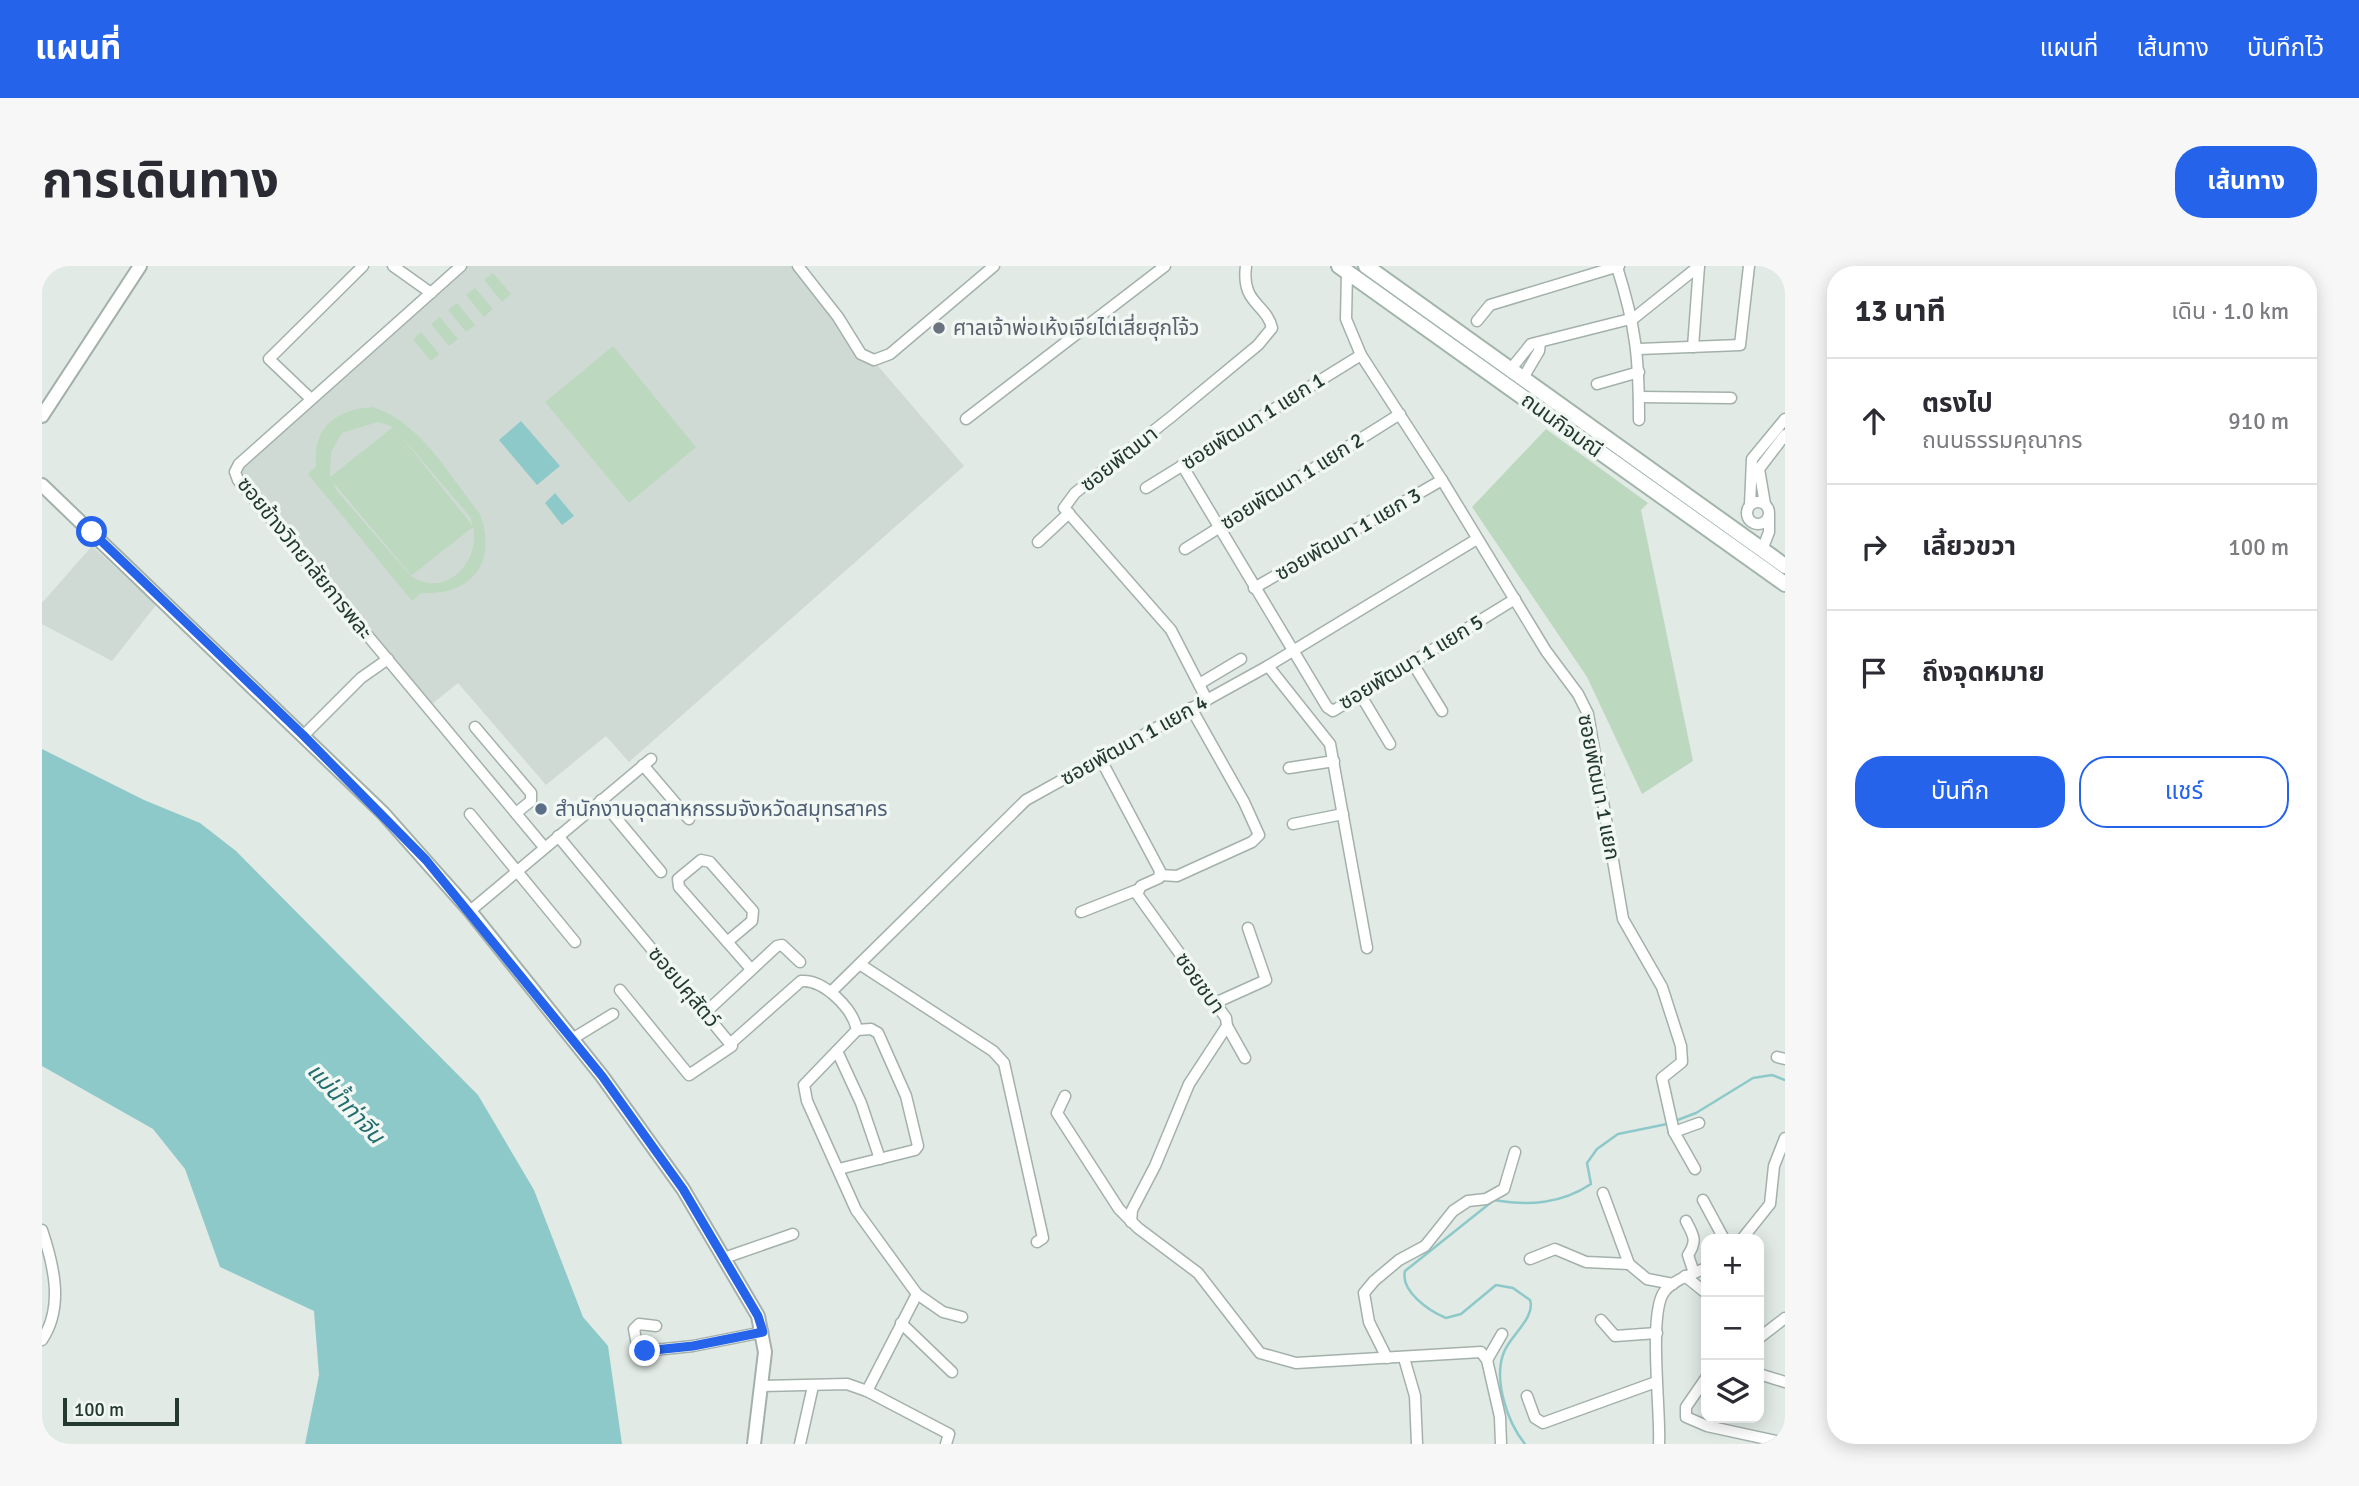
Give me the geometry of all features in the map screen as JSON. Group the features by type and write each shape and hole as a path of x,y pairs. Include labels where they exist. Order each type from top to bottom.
{"main road":[{"name":"ถนนกิจมณี","path":"1366,266 1785,566"},
{"name":"ถนนกิจมณี","path":"1343,269 1785,584"}],"street":[{"path":"42,416 140,266"},
{"path":"311,399 269,359 363,266"},
{"path":"393,266 430,293"},
{"name":"ซอยข้างวิทยาลัยการพละ","path":"461,266 239,464 235,472 238,480 544,847"},
{"path":"798,266 838,317 861,354 874,360 890,354 994,266"},
{"path":"966,419 1165,266"},
{"name":"ซอยพัฒนา","path":"1207,699 1171,630 1064,508 1074,493 1258,345 1272,328 1268,317 1254,305 1246,287 1247,266"},
{"path":"1510,369 1531,344 1634,318 1699,266"},
{"path":"1693,347 1699,266"},
{"path":"1639,349 1735,346 1743,342 1749,266"},
{"path":"1477,321 1490,305 1618,267 1634,318 1639,349 1639,420"},
{"name":"ซอยพัฒนา 1 แยก","path":"1343,269 1346,319 1361,355 1588,714 1623,919 1662,987 1683,1057 1682,1062 1662,1079 1674,1132 1695,1169"},
{"path":"1523,378 1539,351 1540,343"},
{"name":"ซอยพัฒนา 1 แยก 1","path":"1146,488 1361,355"},
{"path":"1597,384 1639,372"},
{"path":"1639,397 1731,398"},
{"name":"ซอยพัฒนา 1 แยก 2","path":"1185,549 1400,414"},
{"path":"1769,517 1763,523 1752,523 1748,517 1752,459 1785,419"},
{"path":"1762,550 1769,532 1769,517 1759,469 1785,435"},
{"path":"1182,465 1217,528 1293,651"},
{"name":"ซอยพัฒนา 1 แยก 3","path":"1254,588 1442,480"},
{"path":"42,485 383,813 470,911 572,1039 683,1189 758,1316 763,1332 762,1386 754,1444"},
{"path":"1733,529 1749,507 1756,502 1765,504"},
{"path":"1038,542 1069,513"},
{"name":"ซอยพัฒนา 1 แยก 4","path":"831,992 1017,807 1268,666 1477,540"},
{"name":"ซอยพัฒนา 1 แยก 5","path":"1293,651 1327,707 1333,711 1516,598"},
{"path":"303,735 361,678 388,659"},
{"path":"1199,684 1241,659"},
{"path":"1412,662 1442,710"},
{"path":"1268,666 1324,733 1334,761 1367,948"},
{"path":"1360,694 1390,744"},
{"path":"1081,912 1137,890 1160,875 1177,876 1252,842 1259,835 1244,802 1191,708"},
{"path":"475,727 531,793 531,802 516,813"},
{"path":"1101,760 1160,875"},
{"path":"1289,768 1334,761"},
{"path":"470,911 647,762 689,819"},
{"path":"601,800 662,872"},
{"path":"470,814 575,943"},
{"path":"1293,824 1343,814"},
{"name":"ซอยปศุสัตว์","path":"558,836 731,1043 729,1050 689,1075 621,990"},
{"path":"727,942 752,921 753,912 710,862 701,860 677,883 727,942 751,970"},
{"name":"ซอยชบา","path":"1130,1221 1132,1210 1155,1166 1189,1084 1227,1026 1215,1003 1137,890"},
{"path":"1215,1003 1266,980 1248,928"},
{"path":"706,1013 777,946 782,946 800,962"},
{"path":"860,965 993,1051 1004,1063 1043,1238 1037,1242"},
{"path":"731,1043 802,981 817,983 831,992 856,1023 857,1030"},
{"path":"572,1039 612,1014"},
{"path":"1227,1026 1245,1058"},
{"path":"839,1169 915,1150 919,1141 906,1096 878,1033 872,1029 857,1030 804,1085 807,1101 856,1210 916,1294 943,1312 962,1317"},
{"path":"837,1051 861,1103 880,1159"},
{"path":"1065,1096 1057,1113 1119,1209 1130,1221 1198,1273 1260,1353 1297,1363 1404,1358 1476,1351 1487,1360 1500,1417 1501,1444"},
{"path":"1674,1132 1699,1123"},
{"path":"1746,1234 1770,1203 1774,1167 1785,1138"},
{"path":"1387,1357 1369,1322 1364,1293 1374,1281 1399,1261 1425,1246 1453,1211 1468,1201 1486,1199 1504,1189 1515,1152"},
{"path":"1603,1193 1629,1264 1647,1279 1673,1284"},
{"path":"1703,1200 1721,1234"},
{"path":"1686,1221 1695,1236 1695,1243 1688,1255 1690,1275 1701,1287"},
{"path":"42,1230 51,1259 55,1304 51,1326 42,1340"},
{"path":"724,1258 793,1234"},
{"path":"1530,1259 1555,1249 1586,1262 1629,1264"},
{"path":"1659,1444 1656,1382 1660,1298 1673,1284 1701,1270"},
{"path":"867,1391 916,1294"},
{"path":"42,1304 55,1304"},
{"path":"1764,1334 1785,1318"},
{"path":"1601,1320 1615,1336 1657,1334"},
{"path":"901,1323 952,1372"},
{"path":"656,1326 639,1324 634,1329 637,1345 645,1351 693,1346 763,1332"},
{"path":"1487,1360 1502,1334"},
{"path":"1404,1358 1415,1396 1417,1444"},
{"path":"1764,1376 1785,1382"},
{"path":"1527,1396 1535,1418 1543,1423 1656,1382"},
{"path":"762,1386 847,1384 867,1391 947,1439"},
{"path":"1701,1384 1686,1407 1686,1417 1707,1426 1785,1443"},
{"path":"800,1444 813,1386"}],"shaded area":[{"path":"467,266 792,266 964,466 629,762 606,736 546,785 458,683 432,704 240,475 241,466"},
{"path":"92,546 156,605 112,661 42,624 42,603"}],"green space":[{"path":"493,273 511,294 502,302 484,280"},
{"path":"475,288 493,309 484,317 466,295"},
{"path":"457,303 475,325 466,332 448,310"},
{"path":"440,317 458,339 449,346 431,324"},
{"path":"421,332 439,354 431,361 413,340"},
{"path":"613,346 696,447 629,503 545,402"},
{"path":"373,407 406,425 433,452 480,514 485,532 482,561 476,573 454,589 421,593 412,601 308,474 316,466 318,441 323,431 338,416","holes":["378,422 393,427 330,477 331,452 342,433","396,430 471,518 472,525","333,482 411,576 337,491","473,527 471,553 458,574 436,583 424,582 411,576"]},
{"path":"1546,429 1648,503 1641,510 1693,761 1642,794 1587,677 1472,507"}],"water":[{"path":"521,421 560,466 537,485 499,440"},
{"path":"555,493 574,516 562,525 545,503"},
{"name":"แม่น้ำท่าจีน","path":"42,749 144,800 200,823 236,851 478,1095 534,1190 583,1317 608,1346 622,1444 305,1444 319,1375 314,1311 220,1267 185,1169 153,1129 42,1066"}],"waterway":[{"path":"1525,1444 1508,1412 1500,1375 1504,1352 1526,1320 1531,1306 1530,1300 1513,1288 1496,1285 1461,1314 1446,1318 1432,1311 1411,1293 1405,1271 1494,1200 1544,1202 1568,1196 1591,1184 1587,1163 1597,1149 1618,1134 1667,1124 1696,1113 1753,1078 1772,1075 1785,1080"}],"place":[{"name":"ศาลเจ้าพ่อเห้งเจียไต่เสี่ยฮุกโจ้ว","path":"939,328"},
{"name":"สำนักงานอุตสาหกรรมจังหวัดสมุทรสาคร","path":"541,809"}],"route":[{"path":"92,532 383,813 426,860 602,1076 683,1189 758,1316 763,1332 693,1346 645,1351"}]}
